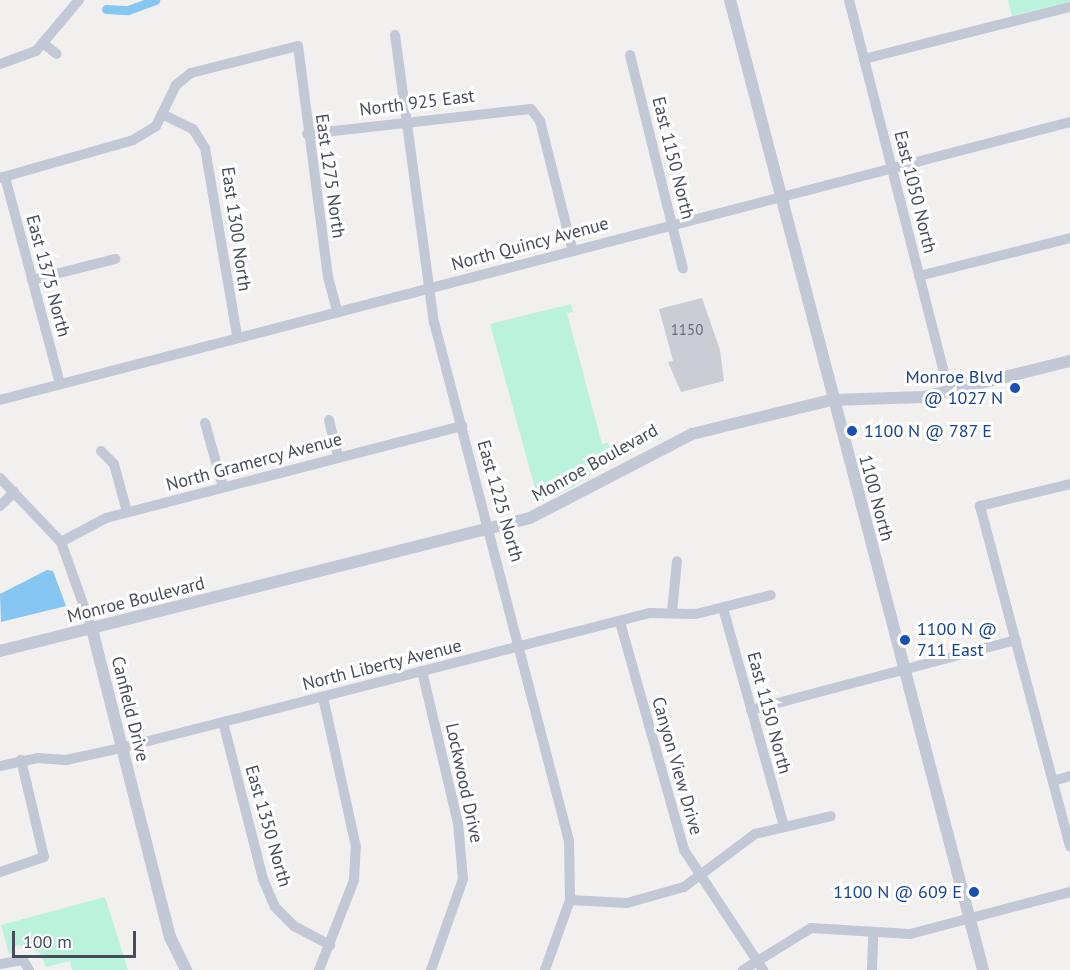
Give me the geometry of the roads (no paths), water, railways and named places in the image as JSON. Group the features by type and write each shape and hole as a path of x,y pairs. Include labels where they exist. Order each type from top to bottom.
{"street":[{"path":"0,64 44,44 79,0"},
{"name":"1100 North","path":"730,0 832,400 983,970"},
{"name":"East 1050 North","path":"849,0 949,392"},
{"path":"864,59 1070,7"},
{"name":"East 1225 North","path":"396,35 405,121 428,289 462,426 522,647 570,841 570,900 545,970"},
{"path":"44,44 57,54"},
{"name":"East 1275 North","path":"162,114 176,85 190,73 298,46 307,134 337,310"},
{"name":"East 1150 North","path":"630,55 683,269"},
{"name":"North 925 East","path":"307,134 405,121 531,109 540,121 572,248"},
{"path":"3,177 133,140 156,126 162,114"},
{"name":"East 1300 North","path":"162,114 193,129 206,148 237,336"},
{"name":"North Quincy Avenue","path":"0,400 337,310 428,289 572,248 1070,122"},
{"name":"East 1375 North","path":"3,177 60,384"},
{"path":"919,276 1070,238"},
{"path":"32,280 115,259"},
{"name":"Monroe Boulevard","path":"0,651 491,530 556,508 646,453 692,434 832,400 949,392 1070,361"},
{"path":"329,420 338,457"},
{"path":"205,423 223,487"},
{"name":"North Gramercy Avenue","path":"61,542 127,512 462,426"},
{"path":"101,451 114,464 127,512"},
{"name":"Canfield Drive","path":"0,477 61,542 92,629 170,937 186,970"},
{"path":"1070,484 980,506 1070,846"},
{"path":"0,506 14,492"},
{"path":"672,612 677,561"},
{"name":"North Liberty Avenue","path":"0,766 21,760 66,760 121,748 620,622 672,612 723,608 771,595"},
{"name":"East 1150 North","path":"723,608 784,828"},
{"name":"Canyon View Drive","path":"620,622 674,825 701,877 763,970"},
{"path":"751,710 904,673 1016,640"},
{"name":"Lockwood Drive","path":"422,671 459,823 463,879 431,970"},
{"path":"319,970 354,880 356,847 323,697"},
{"name":"East 1350 North","path":"223,722 263,879 275,907 294,926 330,945"},
{"path":"0,873 44,857 21,760"},
{"path":"1053,781 1070,776"},
{"path":"570,900 627,903 701,877 755,834 831,816"},
{"path":"743,970 811,928 845,927 873,934 910,934 1070,892"},
{"path":"872,970 873,934"},
{"path":"0,964 26,965"}],"water":[{"path":"47,570 53,571 66,606 1,622 0,594"}],"waterway":[{"path":"106,9 128,10 155,0"}],"place":[{"name":"Monroe Blvd @ 1027 N","path":"1015,388"},
{"name":"1100 N @ 787 E","path":"852,431"},
{"name":"1100 N @ 711 East","path":"905,640"},
{"name":"1100 N @ 609 E","path":"974,892"}]}
